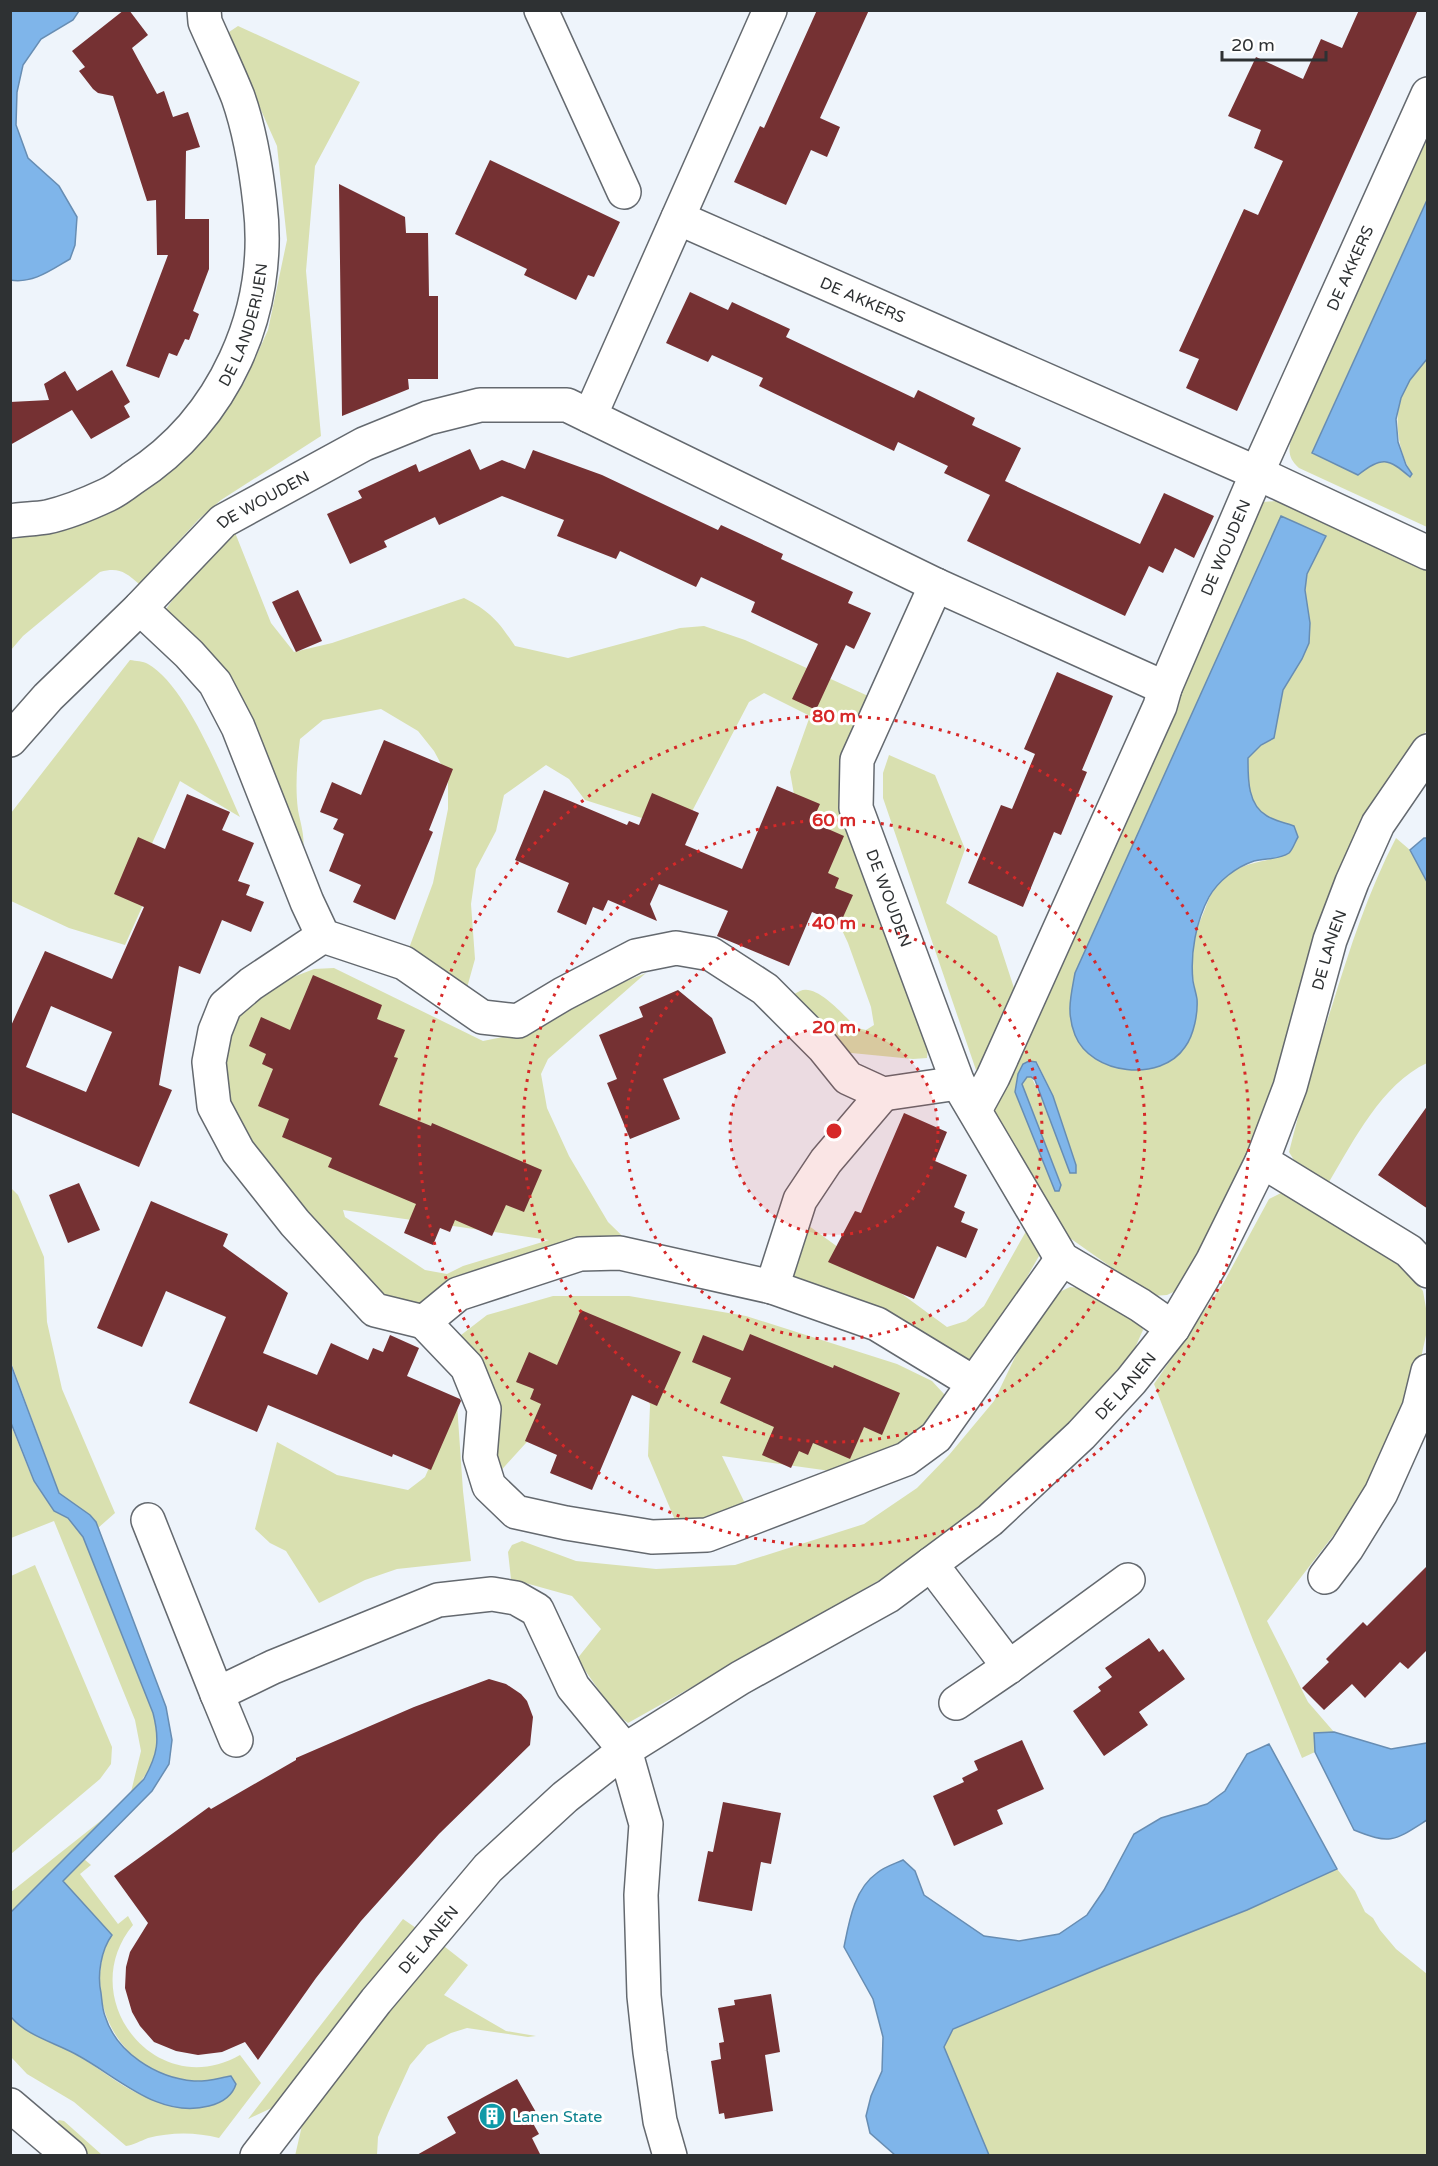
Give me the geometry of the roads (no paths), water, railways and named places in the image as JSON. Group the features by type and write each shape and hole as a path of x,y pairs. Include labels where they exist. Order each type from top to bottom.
{"street":[{"name":"DE LANDERIJEN","path":"10,521 48,517 108,495 154,465 192,428 223,387 244,340 257,289 262,246 261,206 253,152 238,98 205,22 204,10"},
{"path":"541,10 624,192"},
{"path":"590,416 770,10"},
{"name":"DE AKKERS","path":"1257,473 1428,94"},
{"name":"DE AKKERS","path":"678,218 1257,473 1428,553"},
{"name":"DE WOUDEN","path":"10,740 48,697 140,608 223,521 364,444 428,418 480,405 567,405 936,585 1165,688"},
{"name":"DE WOUDEN","path":"966,1097 993,1077 1160,706 1165,688 1257,473"},
{"name":"DE WOUDEN","path":"936,585 857,760 856,808 966,1097 1062,1259 1140,1305 1173,1328"},
{"path":"140,608 189,654 215,683 238,727 307,902 323,936 404,963 482,1017 518,1022 563,994 636,956 676,948 711,954 765,989 823,1047 848,1078 883,1094 966,1097"},
{"name":"DE LANEN","path":"257,2156 376,2001 488,1868 565,1797 625,1750 740,1678 888,1596 990,1520 1081,1435 1131,1381 1173,1328 1212,1262 1262,1161 1290,1088 1330,940 1352,882 1378,824 1428,751"},
{"path":"323,936 251,984 225,1006 215,1031 209,1062 214,1106 238,1151 295,1223 375,1310 424,1322 467,1367 484,1409 480,1457 489,1486 516,1512 652,1537 707,1535 906,1459 936,1437 1062,1259"},
{"path":"772,1287 800,1200 826,1161 883,1094"},
{"path":"1262,1161 1409,1251 1428,1271"},
{"path":"424,1322 458,1294 580,1254 620,1253 772,1287 877,1324 974,1383"},
{"path":"1325,1577 1347,1548 1381,1493 1419,1408 1428,1371"},
{"path":"148,1520 236,1740"},
{"path":"931,1564 1009,1667"},
{"path":"956,1703 1128,1580"},
{"path":"217,1694 273,1666 438,1600 492,1594 516,1598 537,1610 573,1687 625,1750 646,1824 641,1895 644,1996 660,2121 670,2156"},
{"path":"10,2105 70,2156"}],"water":[{"path":"10,11 79,11 73,20 41,39 23,65 17,92 16,125 28,158 59,186 77,217 75,245 70,259 42,275 18,281 10,280"},
{"path":"1427,200 1427,359 1410,380 1401,398 1396,419 1398,442 1406,465 1412,474 1410,477 1390,463 1379,462 1358,475 1312,453"},
{"path":"1281,516 1326,536 1307,574 1305,590 1310,623 1309,643 1283,690 1274,738 1261,745 1248,758 1248,774 1252,798 1260,811 1270,818 1294,826 1298,837 1289,853 1277,858 1254,861 1241,867 1222,880 1209,897 1195,938 1192,971 1197,1011 1193,1030 1185,1047 1174,1058 1160,1066 1144,1070 1127,1070 1111,1066 1096,1059 1083,1048 1075,1035 1070,1011 1075,973"},
{"path":"1427,838 1427,882 1410,850"},
{"path":"1029,1061 1036,1062 1053,1096 1076,1165 1076,1173 1070,1173 1035,1080 1027,1077 1022,1084 1061,1185 1059,1191 1055,1191 1015,1092 1018,1074 1023,1064"},
{"path":"10,1362 59,1493 90,1515 96,1522 166,1707 172,1740 169,1764 152,1791 63,1881 112,1935 103,1955 99,1978 103,2010 110,2029 128,2052 152,2069 166,2075 199,2081 231,2076 236,2084 232,2092 222,2101 209,2106 173,2107 156,2102 70,2051 34,2035 11,2017 11,1912 144,1779 155,1754 157,1731 153,1713 83,1537 68,1518 54,1511 34,1481 11,1423"},
{"path":"1334,1732 1391,1749 1427,1743 1427,1820 1407,1833 1385,1839 1354,1830 1315,1752 1314,1733"},
{"path":"1269,1744 1337,1869 1247,1910 953,2029 944,2047 989,2155 895,2155 870,2133 866,2116 871,2096 882,2071 883,2037 873,1999 844,1947 854,1907 869,1880 883,1869 903,1860 915,1871 924,1895 984,1936 1019,1941 1059,1934 1087,1915 1104,1890 1134,1834 1161,1818 1207,1804 1225,1791 1247,1754"}],"place":[{"name":"Lanen State","path":"492,2116"}]}
